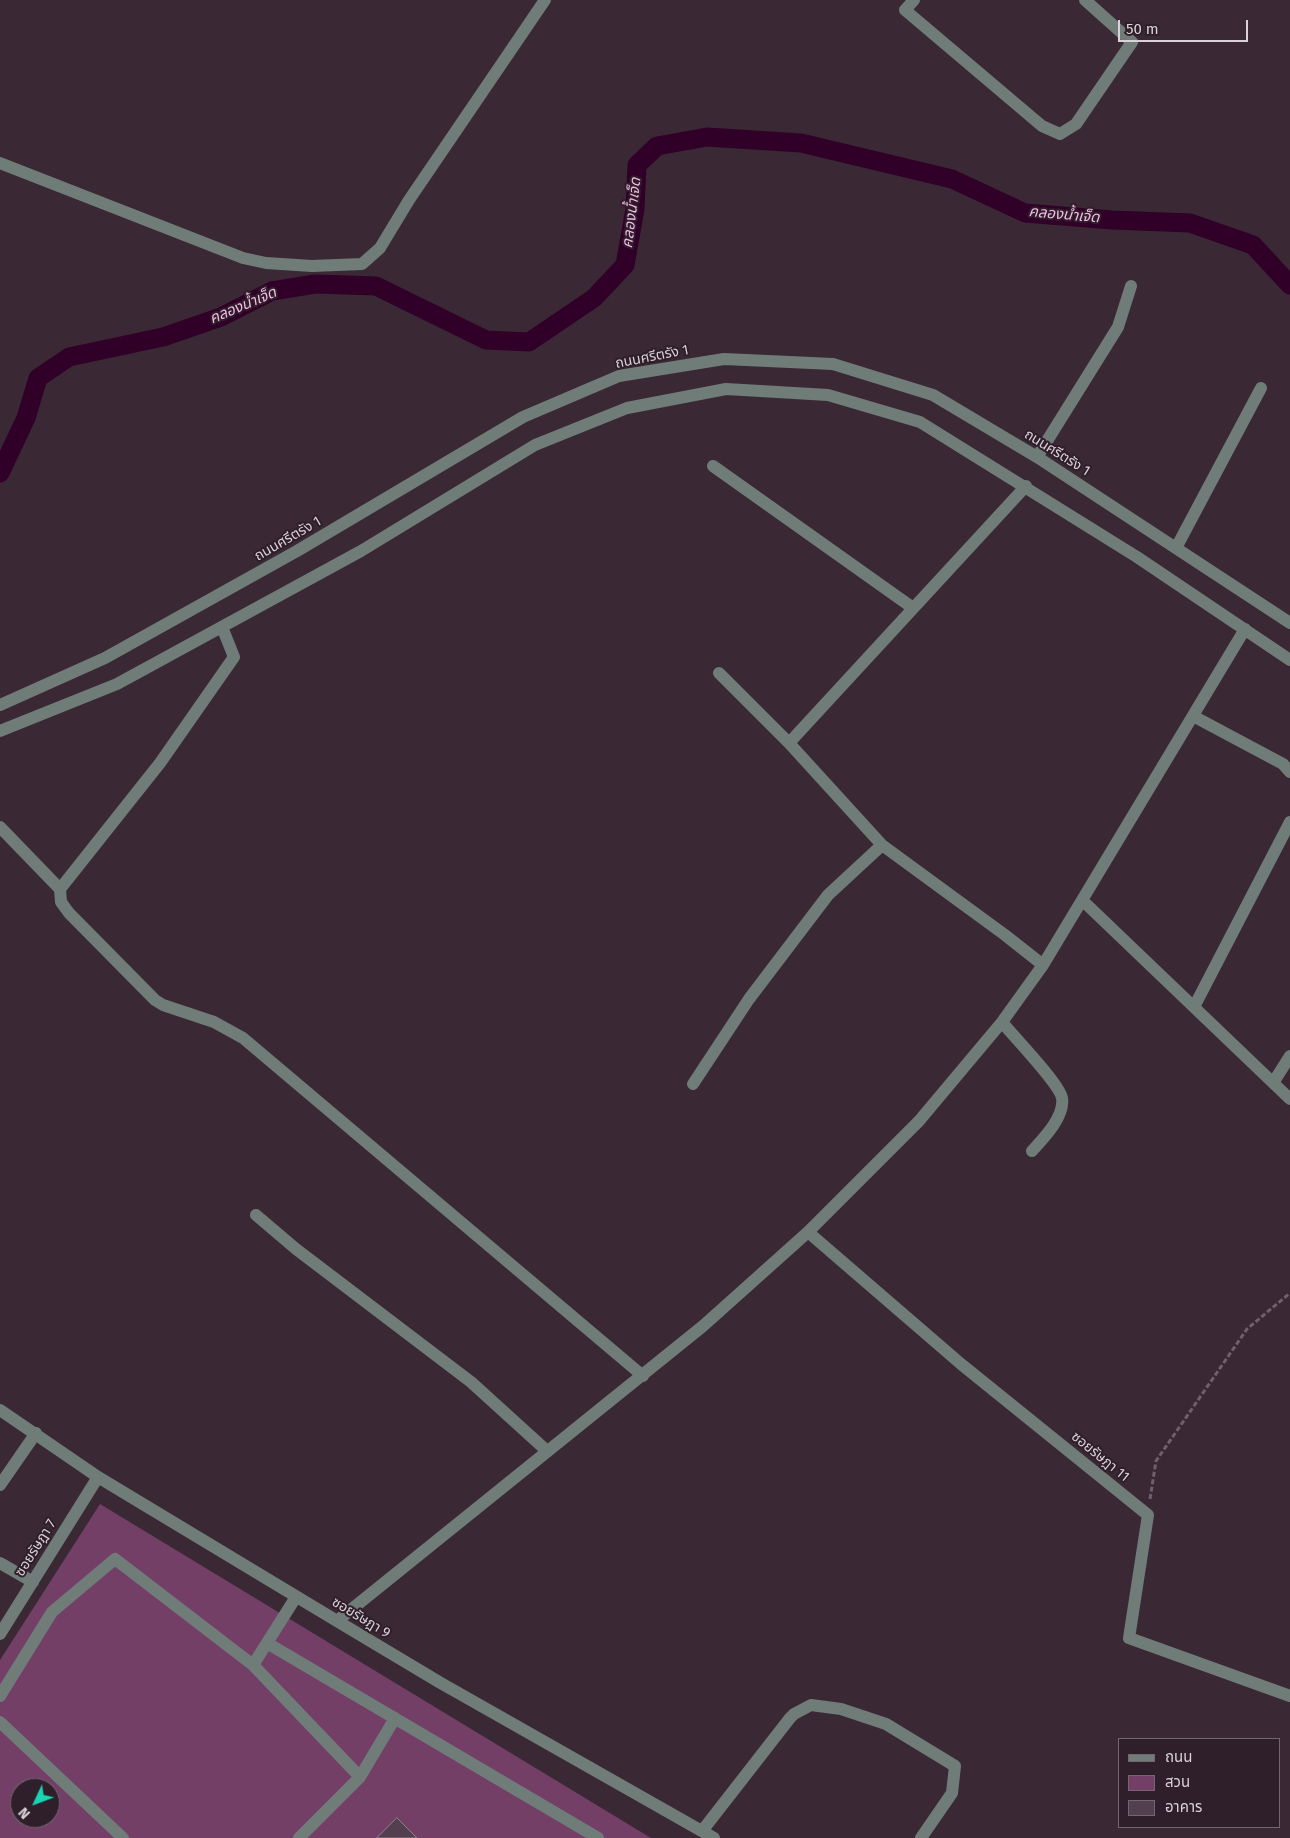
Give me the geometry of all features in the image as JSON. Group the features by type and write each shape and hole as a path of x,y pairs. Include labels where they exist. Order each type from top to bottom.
{"street":[{"path":"0,163 242,258 266,263 312,266 362,264 380,248 409,200 545,0"},
{"path":"914,0 905,10 1042,126 1060,134 1076,124 1132,42 1085,0"},
{"path":"1037,457 1118,327 1131,286"},
{"name":"ถนนศรีตรัง 1","path":"0,705 105,658 297,551 523,417 619,376 724,359 833,364 933,395 1037,457 1290,623"},
{"path":"1176,548 1261,388"},
{"path":"0,731 117,684 361,551 536,445 627,408 726,389 828,395 920,422 1026,486 1137,557 1290,660"},
{"path":"713,466 913,608"},
{"path":"789,743 1026,486"},
{"path":"60,889 160,763 234,657 222,627"},
{"path":"337,1621 703,1326 808,1232 919,1121 1002,1022 1043,965 1245,629"},
{"path":"720,673 789,743 882,845 1005,934 1043,965"},
{"path":"1193,716 1283,764 1290,772"},
{"path":"1194,1007 1290,822"},
{"path":"0,827 60,889 61,902 69,913 155,1000 163,1005 214,1022 243,1038 643,1376"},
{"path":"693,1084 748,999 828,895 882,845"},
{"path":"1082,900 1290,1099"},
{"path":"1002,1022 1054,1083 1062,1098 1059,1115 1051,1130 1032,1151"},
{"path":"1274,1083 1290,1056"},
{"path":"256,1215 296,1249 470,1382 547,1451"},
{"name":"ซอยรัษฎา 11","path":"808,1232 961,1364 1148,1515"},
{"name":"ซอยรัษฎา 9","path":"0,1410 98,1477 296,1597 439,1682 714,1838"},
{"path":"0,1484 36,1433"},
{"name":"ซอยรัษฎา 7","path":"0,1634 98,1477"},
{"path":"1148,1515 1129,1638 1290,1696"},
{"path":"0,1696 52,1612 115,1559 253,1665 360,1776"},
{"path":"0,1563 33,1582"},
{"path":"253,1665 296,1597"},
{"path":"267,1643 598,1838"},
{"path":"702,1831 790,1718 811,1705 841,1709 886,1724 954,1766 952,1793 921,1838"},
{"path":"299,1838 360,1776 395,1718"},
{"path":"0,1722 123,1838"}],"path":[{"path":"1148,1515 1156,1461 1248,1329 1290,1294"}],"green space":[{"path":"100,1504 651,1838 0,1838 0,1660"}],"building":[{"path":"397,1818 417,1838 377,1838"}],"waterway":[{"name":"คลองน้ำเจ็ด","path":"0,473 26,418 38,378 69,357 163,337 221,317 272,291 315,284 376,286 486,340 529,342 594,298 625,265 635,209 637,165 657,146 707,137 801,143 952,179 1025,213 1112,220 1190,223 1253,245 1290,285"}]}
